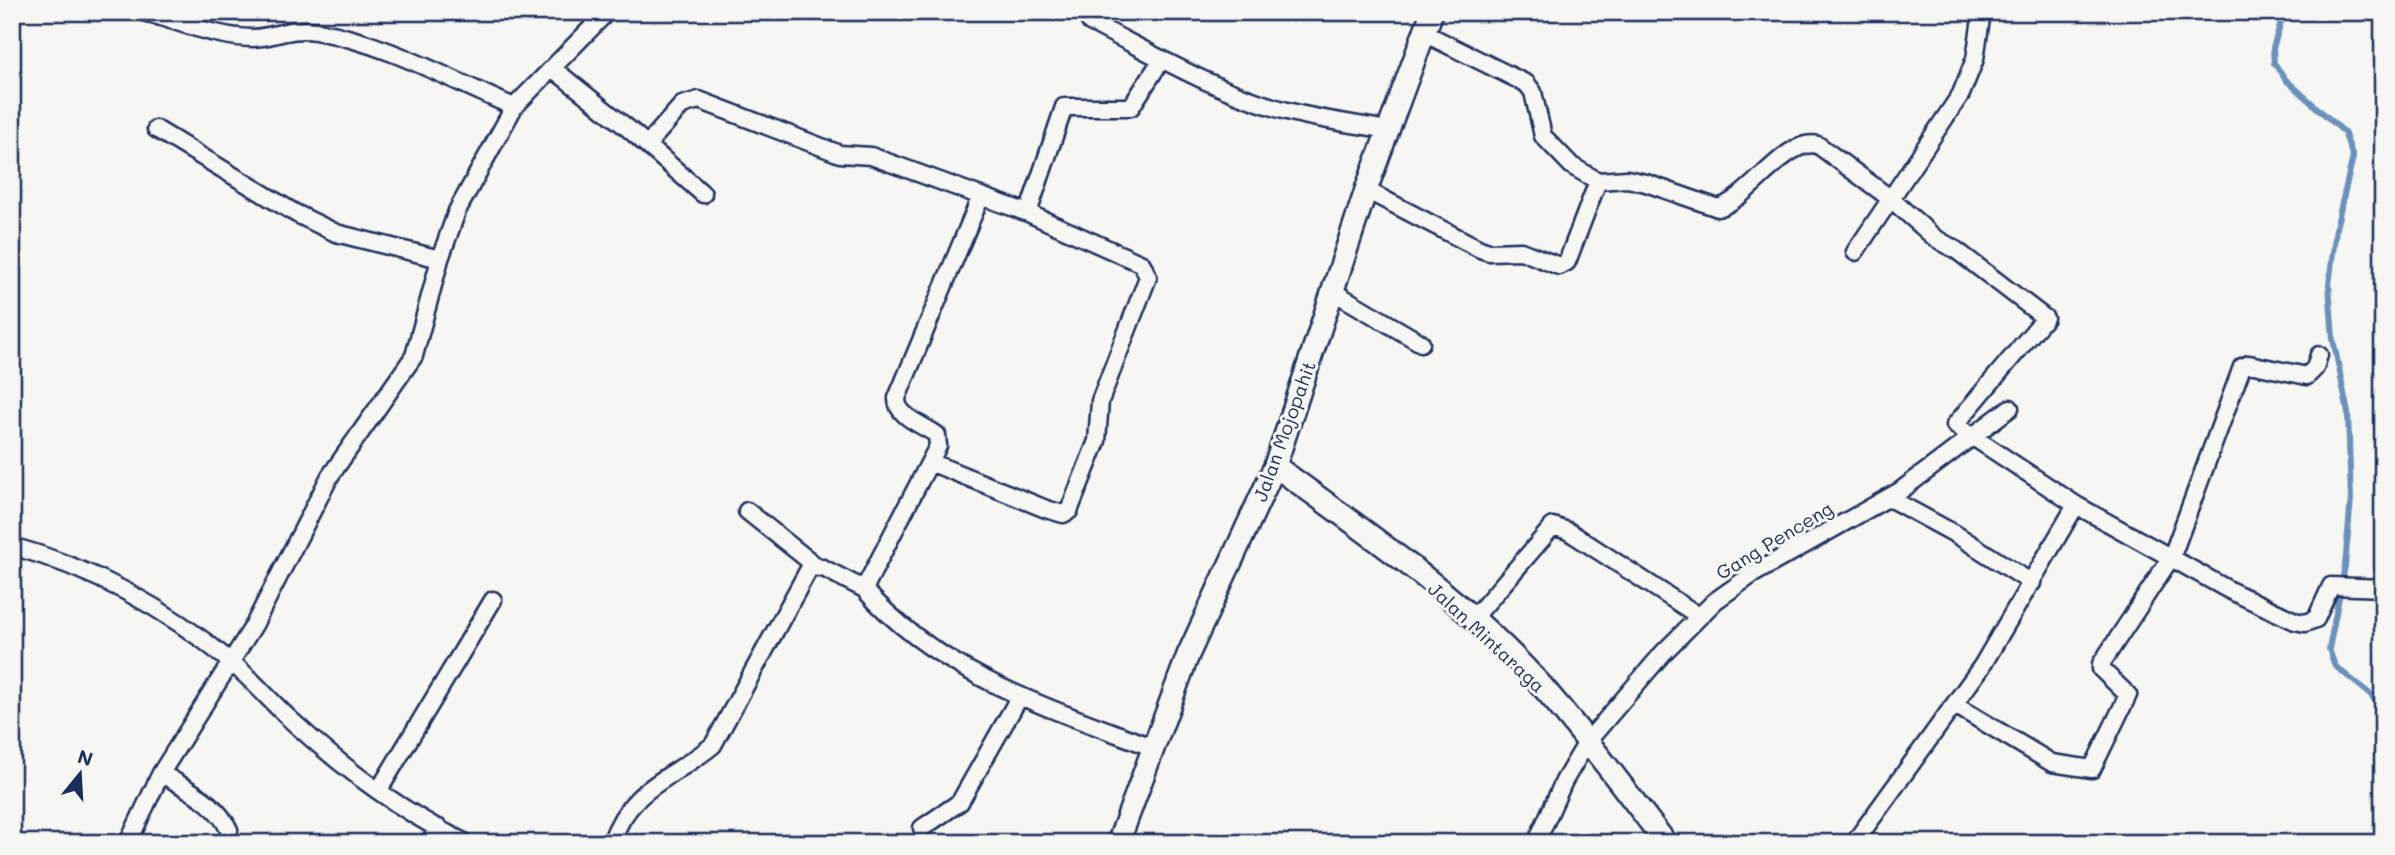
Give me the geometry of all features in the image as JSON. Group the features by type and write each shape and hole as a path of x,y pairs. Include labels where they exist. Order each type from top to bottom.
{"street":[{"path":"144,12 235,36 252,38 283,30 314,30 352,39 514,107"},
{"path":"128,843 161,773 232,663 281,576 330,476 414,356 440,259 457,211 514,107 607,12"},
{"name":"Jalan Mojopahit","path":"1118,843 1188,655 1275,466 1366,190 1432,12"},
{"path":"1855,252 1969,77 1982,12"},
{"path":"1090,22 1219,86 1287,111 1388,130"},
{"path":"1424,33 1527,84 1533,92 1543,136 1572,166 1598,181 1627,179 1646,183 1718,208 1766,175 1797,145 1811,142 1818,145 1891,199 1935,238 1956,250 1978,270 2045,318 1955,425 2076,505 2229,590 2305,623 2316,619 2329,588 2335,585 2383,588"},
{"path":"1028,213 1064,107 1131,107 1161,59"},
{"path":"552,68 648,145 703,194"},
{"path":"648,145 682,105 699,100 840,154 871,156 1028,213 1142,264 1147,270 1147,277 1100,401 1097,441 1072,507 1066,514 1052,512 930,461"},
{"path":"156,129 295,213 336,233 440,259"},
{"path":"1366,190 1480,249 1489,252 1521,251 1559,266 1567,262 1598,181"},
{"path":"864,589 938,446 937,435 903,413 896,404 897,398 981,196"},
{"path":"1332,291 1421,343"},
{"path":"1955,705 2052,763 2092,769 2128,695 2101,669 2101,664 2172,556 2242,367 2249,364 2307,376 2315,368 2319,355"},
{"name":"Gang Penceng","path":"1536,843 1564,781 1587,741 1699,616 1725,592 1889,498 2010,408"},
{"name":"Jalan Mintaraga","path":"1275,466 1418,573 1540,684 1666,843"},
{"path":"1889,498 2032,583"},
{"path":"1854,843 1955,705 2032,583 2076,505"},
{"path":"747,511 816,566 864,589 899,624 940,655 1020,696 1152,747"},
{"path":"1472,620 1553,526 1568,531 1699,616"},
{"path":"12,546 92,574 147,601 232,663 293,723 379,790 466,843"},
{"path":"611,843 623,813 638,795 687,766 713,745 804,575 816,566"},
{"path":"379,790 493,600"},
{"path":"922,828 960,802 1020,696"},
{"path":"161,773 214,807 229,830"},
{"path":"428,843 439,828"}],"waterway":[{"path":"2284,12 2273,48 2274,63 2286,80 2344,132 2353,157 2336,228 2329,285 2333,339 2348,413 2351,499 2345,566 2329,649 2335,666 2370,694 2383,711"}]}
